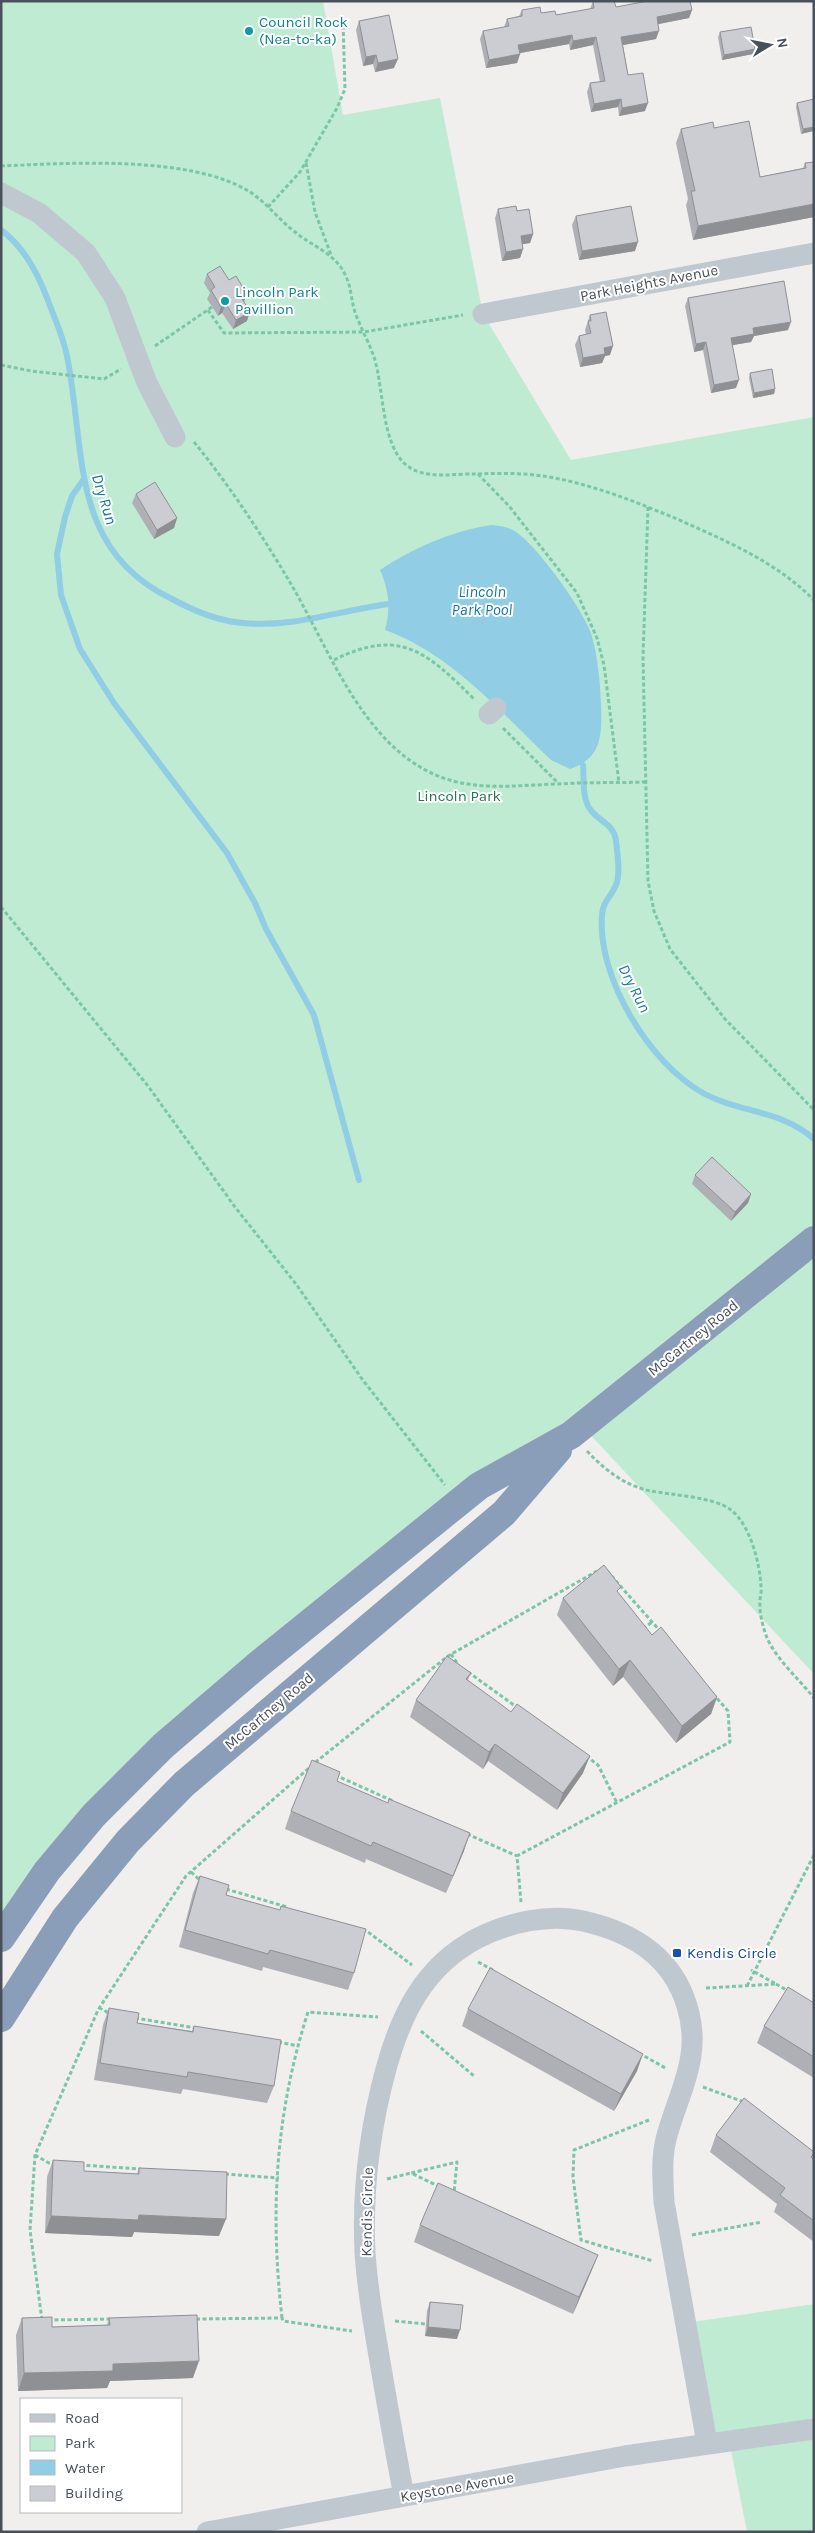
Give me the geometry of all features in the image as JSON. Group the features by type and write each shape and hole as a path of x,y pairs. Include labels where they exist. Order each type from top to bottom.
{"highway":[{"name":"McCartney Road","path":"1,1938 42,1877 82,1829 163,1746 260,1663 479,1486 579,1429 814,1240"},
{"name":"McCartney Road","path":"1,2018 65,1918 128,1841 184,1784 504,1513 579,1429"}],"street":[{"path":"1,193 38,213 86,253 115,298 147,383 175,437"},
{"name":"Park Heights Avenue","path":"483,314 814,252"},
{"name":"Kendis Circle","path":"404,2496 368,2289 365,2250 366,2185 379,2093 396,2033 409,2005 427,1980 444,1962 466,1945 492,1931 522,1922 547,1919 577,1919 606,1926 633,1937 656,1956 676,1981 688,2009 692,2049 687,2079 666,2138 663,2181 664,2202 708,2443"},
{"name":"Keystone Avenue","path":"207,2532 708,2443 814,2429"}],"path":[{"path":"268,207 281,194 306,162 337,108 345,88 343,20"},
{"path":"306,162 315,212 331,256 348,280 356,313 380,380 390,436 404,463 412,469 426,474 542,476 584,484 648,507 757,556 797,583 814,600"},
{"path":"1,166 71,164 171,169 211,176 250,192 294,232 331,256"},
{"path":"138,357 212,307"},
{"path":"208,310 224,333 364,332 433,319 483,314"},
{"path":"1,365 31,371 100,378"},
{"path":"175,437 193,442 213,466 249,517 294,589 359,708 386,741 419,766 452,781 497,788 645,782"},
{"path":"478,474 509,506 577,593 597,638 604,665 619,783"},
{"path":"648,507 642,657 648,880 654,911 670,949 725,1019 814,1110"},
{"path":"334,660 369,646 398,644 415,651 492,711 559,784"},
{"path":"1,907 148,1086 235,1207 296,1284 362,1378 459,1502"},
{"path":"579,1429 598,1462 622,1481 649,1491 702,1499 731,1509 742,1523 755,1551 762,1587 761,1618 768,1639 781,1660 814,1698"},
{"path":"41,2327 30,2230 35,2155 100,2007 186,1876 317,1761 451,1654 599,1570 610,1572 663,1635"},
{"path":"616,1592 622,1587"},
{"path":"640,1632 652,1622"},
{"path":"451,1654 459,1665 525,1712"},
{"path":"463,1678 468,1672"},
{"path":"517,1856 730,1742 728,1711 712,1693"},
{"path":"499,1704 504,1697"},
{"path":"582,1753 598,1765 617,1803"},
{"path":"317,1761 320,1765"},
{"path":"328,1772 398,1803"},
{"path":"332,1781 335,1775"},
{"path":"372,1800 374,1793"},
{"path":"460,1831 517,1856"},
{"path":"747,1986 814,1855"},
{"path":"517,1856 522,1922"},
{"path":"191,1872 202,1882"},
{"path":"220,1888 295,1910"},
{"path":"260,1907 262,1900"},
{"path":"360,1929 382,1942 427,1980"},
{"path":"474,1960 498,1973"},
{"path":"753,1971 790,1992"},
{"path":"706,1988 776,1984"},
{"path":"100,2007 108,2013 115,2014"},
{"path":"352,2331 283,2322 275,2224 280,2134 298,2046 308,2012 378,2016"},
{"path":"128,2017 198,2029"},
{"path":"171,2031 172,2024"},
{"path":"418,2028 474,2076"},
{"path":"273,2041 298,2046"},
{"path":"633,2050 705,2088 742,2101 750,2106"},
{"path":"579,2245 582,2240 573,2177 574,2150 649,2120"},
{"path":"35,2155 48,2163 65,2164"},
{"path":"386,2179 458,2161 454,2193"},
{"path":"73,2164 142,2169"},
{"path":"115,2175 116,2167"},
{"path":"410,2173 461,2196"},
{"path":"220,2174 277,2178"},
{"path":"692,2235 762,2222"},
{"path":"582,2240 654,2261"},
{"path":"189,2319 282,2318"},
{"path":"41,2320 119,2319"},
{"path":"84,2320 84,2327"},
{"path":"395,2321 426,2324"}],"green space":[{"name":"Lincoln Park","path":"1,1 323,1 343,115 440,98 483,314 571,460 814,417 814,1674 582,1426 479,1486 163,1746 1,1938"},
{"path":"814,2304 814,2532 747,2532 729,2440 707,2443 686,2323"}],"water":[{"name":"Lincoln Park Pool","path":"491,525 513,530 536,551 569,594 591,633 601,696 600,736 594,752 588,759 570,769 551,760 494,704 453,669 409,640 385,630 388,600 380,570 419,548 447,536"}],"building":[{"path":"593,1 614,1 616,7 648,1 690,1 692,10 657,17 659,31 621,37 628,75 643,73 648,103 622,108 621,99 594,104 590,83 605,81 596,37 573,41 572,35 518,45 520,54 489,60 483,31 509,26 507,19 522,16 522,10 540,7 541,13 555,11 556,15 594,8"},
{"path":"389,15 398,59 378,63 376,55 366,57 359,21"},
{"path":"751,27 755,49 724,55 720,32"},
{"path":"814,99 814,127 803,129 797,103"},
{"path":"749,121 760,177 806,168 805,163 814,162 814,204 698,226 691,191 695,191 681,129 713,122 714,128"},
{"path":"516,206 517,211 529,209 533,234 521,236 523,249 506,252 498,209"},
{"path":"631,206 638,242 582,251 576,216"},
{"path":"220,266 229,280 236,276 247,294 241,297 250,312 236,320 226,304 221,307 211,290 215,287 207,274"},
{"path":"784,281 791,322 753,328 754,334 731,338 739,380 714,385 706,342 696,344 688,298"},
{"path":"606,312 613,346 604,348 605,354 583,358 579,336 591,333 588,321 591,321 590,315"},
{"path":"772,369 775,389 754,393 750,373"},
{"path":"155,482 177,518 157,530 136,494"},
{"path":"712,1157 751,1194 735,1212 695,1175"},
{"path":"604,1565 621,1587 617,1591 652,1635 661,1627 717,1697 682,1726 630,1660 619,1669 563,1598"},
{"path":"447,1656 471,1673 466,1679 511,1712 517,1704 590,1756 563,1793 495,1744 489,1752 416,1700"},
{"path":"312,1760 340,1772 337,1781 388,1803 389,1799 470,1833 453,1876 373,1842 371,1846 291,1811"},
{"path":"200,1876 229,1885 226,1895 280,1910 281,1906 366,1929 354,1973 270,1950 268,1954 185,1930"},
{"path":"490,1968 643,2054 621,2094 468,2009"},
{"path":"788,1987 814,2003 814,2057 764,2026"},
{"path":"109,2008 139,2013 137,2023 193,2032 194,2026 281,2040 274,2086 188,2072 187,2077 100,2063"},
{"path":"744,2098 814,2152 811,2157 814,2160 814,2221 780,2195 785,2188 716,2135"},
{"path":"53,2160 84,2162 84,2171 139,2174 139,2168 227,2172 226,2219 139,2215 138,2220 51,2216"},
{"path":"438,2183 598,2255 579,2297 420,2225"},
{"path":"430,2302 463,2305 460,2330 428,2327"},
{"path":"197,2315 199,2361 113,2364 113,2371 24,2373 22,2318 52,2317 52,2327 110,2325 109,2318"}],"waterway":[{"name":"Dry Run","path":"1,230 23,252 34,270 63,341 73,392 81,462 88,495 99,526 115,554 139,578 172,599 197,611 215,618 243,623 262,624 299,621 389,604"},
{"path":"84,479 72,496 65,517 57,554 61,595 80,649 114,703 227,853 255,903 266,929 314,1015 359,1180"},
{"name":"Dry Run","path":"583,765 587,805 609,826 616,840 618,875 616,885 603,910 603,939 608,965 630,1016 646,1040 664,1061 683,1079 703,1093 731,1105 788,1122 814,1139"}],"place":[{"name":"Council Rock (Nea-to-ka)","path":"249,31"},
{"name":"Lincoln Park Pavillion","path":"225,301"},
{"name":"Kendis Circle","path":"677,1953"}]}
